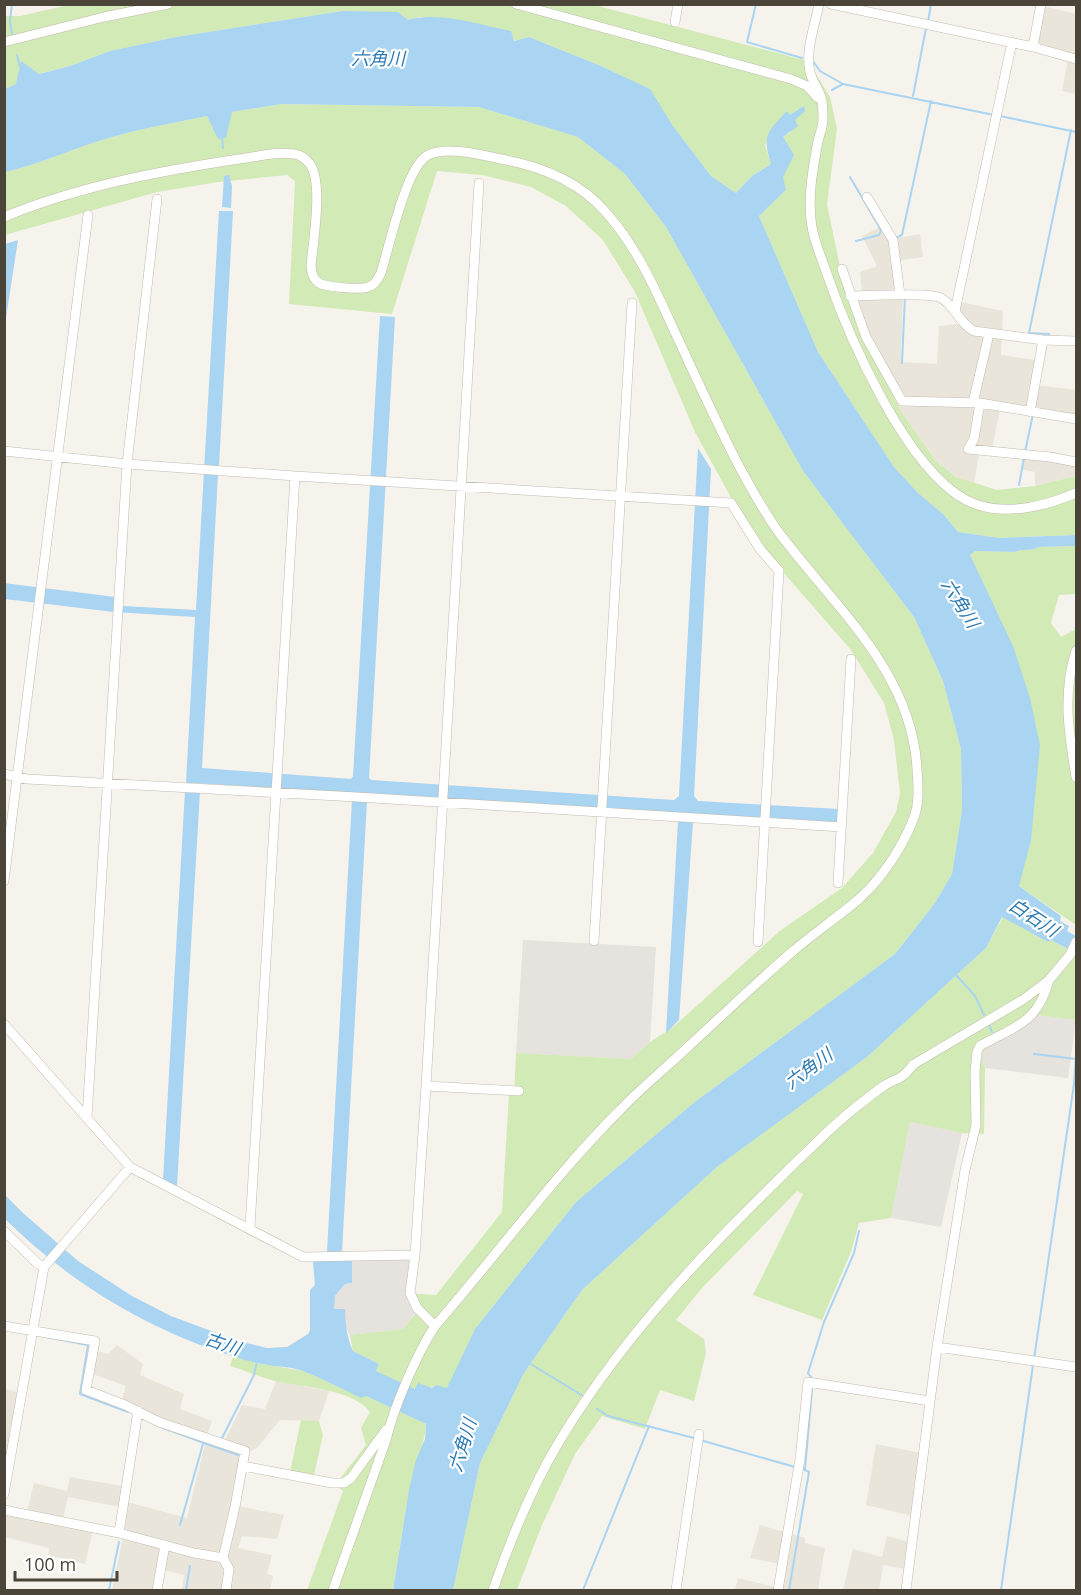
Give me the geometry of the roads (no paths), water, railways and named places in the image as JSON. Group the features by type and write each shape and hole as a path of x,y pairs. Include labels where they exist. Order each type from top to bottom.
{"street":[{"path":"4,42 168,4"},
{"path":"516,4 791,79 807,86 822,105"},
{"path":"675,22 678,4"},
{"path":"819,4 809,60 810,72 823,100 822,128 812,178 810,209 812,230 846,325 901,430 935,476 951,490 983,506 1014,509 1032,507 1077,493"},
{"path":"831,4 1033,46 1077,59"},
{"path":"1033,46 1041,4"},
{"path":"955,308 1012,42"},
{"path":"4,217 62,197 139,176 222,162 293,154 308,160 316,175 312,276 324,285 361,288 375,283 381,273 408,182 423,157 443,151 477,154 536,167 565,180 602,208 616,224 638,257 721,430 758,499 778,532 846,612 868,642 901,701 912,733 917,759 918,799 913,821 884,871 859,899 794,950 620,1110 545,1193 435,1326 425,1341 390,1423 351,1478 344,1483 332,1483 243,1466"},
{"path":"435,1326 417,1308 410,1293 415,1255 426,1086 479,183"},
{"path":"867,197 893,240 904,295"},
{"path":"87,1117 127,464 157,199"},
{"path":"4,881 88,215"},
{"path":"842,269 866,337 902,400 976,403 1077,419"},
{"path":"850,296 940,297 955,308 964,326 974,331 1046,340 1077,341"},
{"path":"594,941 632,303"},
{"path":"989,334 976,403 974,439 968,450 1026,454 1077,462"},
{"path":"1032,412 1046,340"},
{"path":"4,451 127,464 731,503 760,549 778,571 758,942"},
{"path":"249,1227 295,476"},
{"path":"1057,501 1077,501"},
{"path":"1077,651 1071,671 1067,708 1077,777"},
{"path":"838,883 851,659"},
{"path":"4,774 17,778 193,788 276,785 361,797 443,795 602,806 685,818 766,816 841,827"},
{"path":"493,1590 547,1463 566,1431 616,1360 677,1286 772,1185 830,1129 886,1084 903,1077 914,1064 1024,999 1049,980 1070,955 1077,942"},
{"path":"906,1590 937,1347 965,1170 976,1125 977,1052 980,1046 1018,1027 1034,1012 1049,980"},
{"path":"4,1024 130,1167 303,1257 415,1255"},
{"path":"426,1086 519,1090"},
{"path":"4,1494 47,1264 130,1167"},
{"path":"4,1231 37,1263 47,1264"},
{"path":"4,1326 33,1335 95,1341 86,1390 137,1415 245,1451 223,1558 229,1569 226,1590"},
{"path":"937,1347 1077,1367"},
{"path":"778,1590 798,1467 808,1382 930,1401"},
{"path":"122,1533 137,1415"},
{"path":"333,1590 390,1423"},
{"path":"676,1590 699,1434"},
{"path":"4,1510 122,1533 223,1558"},
{"path":"157,1590 165,1545"}],"water":[{"path":"343,11 398,12 408,20 446,18 511,31 514,41 529,37 601,66 650,89 673,126 711,176 736,193 752,176 771,164 767,140 771,129 787,111 790,115 804,106 805,111 795,120 798,126 783,137 794,155 783,177 786,190 759,216 818,352 894,467 918,493 944,515 958,532 999,538 1076,535 1076,546 1038,547 1015,552 975,551 970,555 1013,646 1030,698 1040,745 1031,840 1019,886 1061,916 1060,921 1069,926 1067,931 1076,936 1076,953 1051,940 1048,942 1002,917 986,948 867,1057 717,1167 582,1290 524,1373 480,1463 453,1590 393,1590 409,1490 416,1460 425,1439 426,1424 366,1396 361,1398 303,1371 232,1356 169,1332 139,1317 82,1283 30,1242 5,1219 4,1194 78,1261 132,1296 171,1316 238,1341 267,1348 287,1347 308,1334 310,1330 310,1290 315,1285 313,1263 315,1260 352,1260 352,1283 345,1284 335,1296 334,1309 345,1309 349,1341 353,1351 379,1364 376,1371 415,1389 418,1383 432,1388 436,1385 447,1388 475,1329 576,1202 696,1101 895,954 935,903 952,874 962,810 961,749 943,681 914,617 803,471 666,227 625,174 578,137 479,107 281,104 232,112 226,138 218,139 207,116 121,134 5,172 5,89 16,84 21,61 39,74 70,66 110,51 176,37"},
{"path":"229,175 232,186 231,208 222,207 224,176"},
{"path":"219,211 233,211 219,466 213,466 218,474 202,768 351,779 353,776 380,316 395,317 369,778 371,780 674,800 679,796 698,448 711,469 694,796 698,801 839,809 837,823 762,818 693,822 679,1020 666,1033 678,821 599,808 439,798 367,801 342,1252 327,1252 352,800 272,788 195,783 194,791 200,791 177,1186 163,1180 185,790 191,790 192,783 186,783 195,617 114,612 5,599 4,583 115,597 123,606 196,610"},
{"path":"18,240 5,324 5,244"}],"waterway":[{"path":"12,4 10,21 12,35"},
{"path":"756,4 747,42 802,58"},
{"path":"928,22 931,4"},
{"path":"913,96 926,28"},
{"path":"17,55 20,67"},
{"path":"813,61 820,71 843,84"},
{"path":"832,90 843,84 994,115"},
{"path":"895,238 902,235 931,101"},
{"path":"1000,116 1076,132"},
{"path":"1048,338 1049,334 1029,333 1071,130"},
{"path":"222,136 223,148"},
{"path":"850,177 881,230 883,229"},
{"path":"856,241 879,235 881,230"},
{"path":"902,363 905,297"},
{"path":"1025,452 1033,414"},
{"path":"1019,485 1024,458"},
{"path":"956,975 975,996 984,1015"},
{"path":"989,1025 992,1032"},
{"path":"1034,1054 1076,1059"},
{"path":"1034,1359 1074,1084 1076,1054"},
{"path":"813,1380 808,1373 824,1322 854,1253 859,1231"},
{"path":"46,1337 88,1345 80,1394 128,1412"},
{"path":"221,1440 254,1375 257,1361"},
{"path":"529,1363 583,1396"},
{"path":"1001,1590 1033,1365"},
{"path":"805,1469 812,1389"},
{"path":"597,1409 608,1416 694,1438"},
{"path":"583,1590 649,1426"},
{"path":"163,1428 218,1448 219,1445"},
{"path":"700,1440 795,1467"},
{"path":"180,1525 203,1444"},
{"path":"218,1448 241,1456"},
{"path":"789,1590 809,1472 801,1468"},
{"path":"109,1590 119,1542"},
{"path":"186,1590 190,1566"}],"water label":[{"name":"六角川","path":"378,58"},
{"name":"六角川","path":"961,603"},
{"name":"白石川","path":"1034,917"},
{"name":"六角川","path":"808,1068"},
{"name":"古川","path":"223,1343"},
{"name":"六角川","path":"462,1445"}]}
